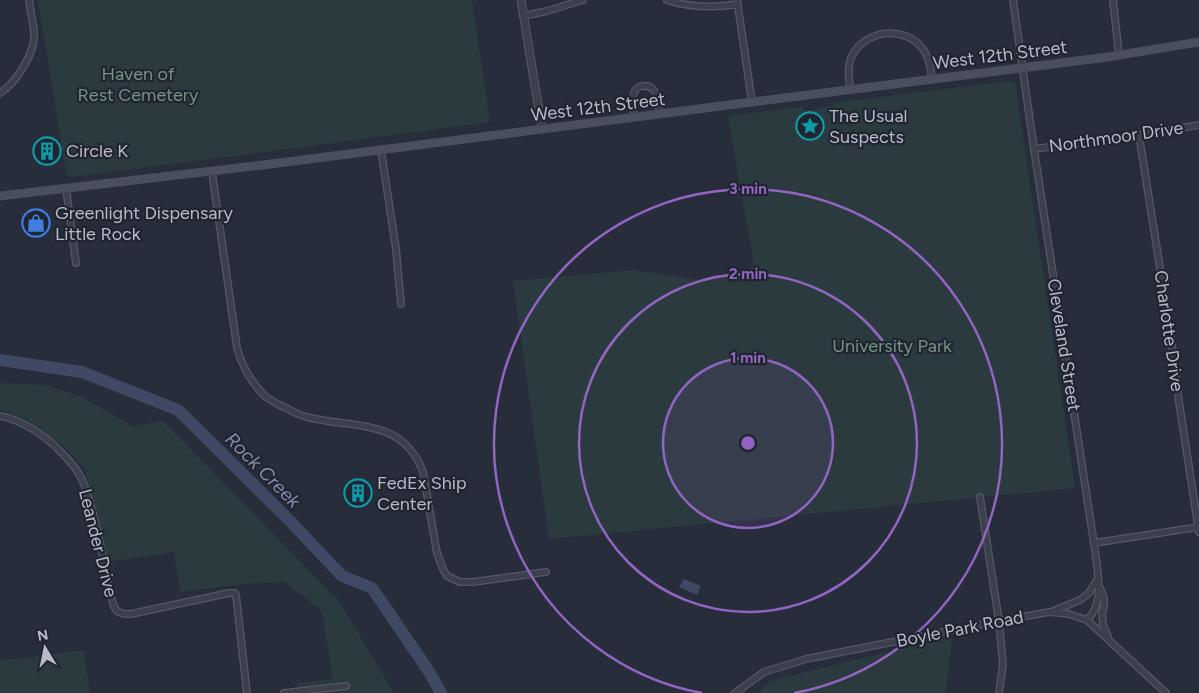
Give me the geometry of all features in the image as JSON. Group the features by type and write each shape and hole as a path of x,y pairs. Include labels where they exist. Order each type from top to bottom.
{"main road":[{"name":"West 12th Street","path":"0,196 212,172 634,118 1119,55 1199,42"}],"street":[{"path":"0,93 25,64 34,42 29,0"},
{"path":"521,0 542,129"},
{"path":"523,16 583,0"},
{"path":"667,0 700,7 738,2 752,102"},
{"name":"Cleveland Street","path":"1013,0 1094,543 1099,588 1092,615 1087,620"},
{"path":"1113,0 1119,55"},
{"path":"850,89 848,74 852,57 869,38 880,34 901,35 919,44 929,62 932,79"},
{"path":"634,118 633,95 637,89 644,86 651,87 656,93 660,114"},
{"name":"Northmoor Drive","path":"1034,150 1199,125"},
{"name":"Charlotte Drive","path":"1139,135 1156,235 1199,532"},
{"path":"382,150 396,249 401,304"},
{"path":"212,172 237,348 245,370 257,387 267,397 299,415 377,428 393,435 406,445 418,460 423,472 437,552 447,576 460,582 473,582 546,572"},
{"path":"66,188 76,263"},
{"name":"Leander Drive","path":"0,416 35,430 48,439 80,474 95,520 114,606 117,611 123,614 131,614 235,593 247,693"},
{"path":"980,497 999,620 1003,664 999,693"},
{"path":"1094,543 1199,528"},
{"path":"1049,612 1080,600 1089,593 1098,578"},
{"path":"1099,588 1104,598 1103,625 1110,641"},
{"name":"Boyle Park Road","path":"735,693 764,672 806,659 999,620 1049,612 1069,614 1087,620 1166,693"},
{"path":"284,693 346,686"}],"green space":[{"name":"Haven of Rest Cemetery","path":"472,0 490,122 70,177 66,173 38,1"},
{"name":"University Park","path":"1015,82 1075,488 549,539 513,281 633,270 706,281 735,275 754,266 728,116 802,107 805,111 832,106 833,103"},
{"path":"0,383 45,385 83,397 132,426 163,421 339,601 394,693 299,693 297,683 333,679 322,611 285,582 242,584 180,592 174,552 108,562 98,515 85,470 65,447 39,427 21,417 0,410"},
{"path":"952,636 946,693 757,693 770,681"},
{"path":"84,650 90,693 0,693 0,661"}],"water":[{"path":"684,579 701,586 697,595 679,587"}],"waterway":[{"name":"Rock Creek","path":"0,360 82,372 178,410 290,521 342,576 372,588 428,670 441,693"}],"place":[{"name":"The Usual Suspects","path":"810,126"},
{"name":"Circle K","path":"47,151"},
{"name":"Greenlight Dispensary Little Rock","path":"36,223"},
{"name":"FedEx Ship Center","path":"358,493"}]}
